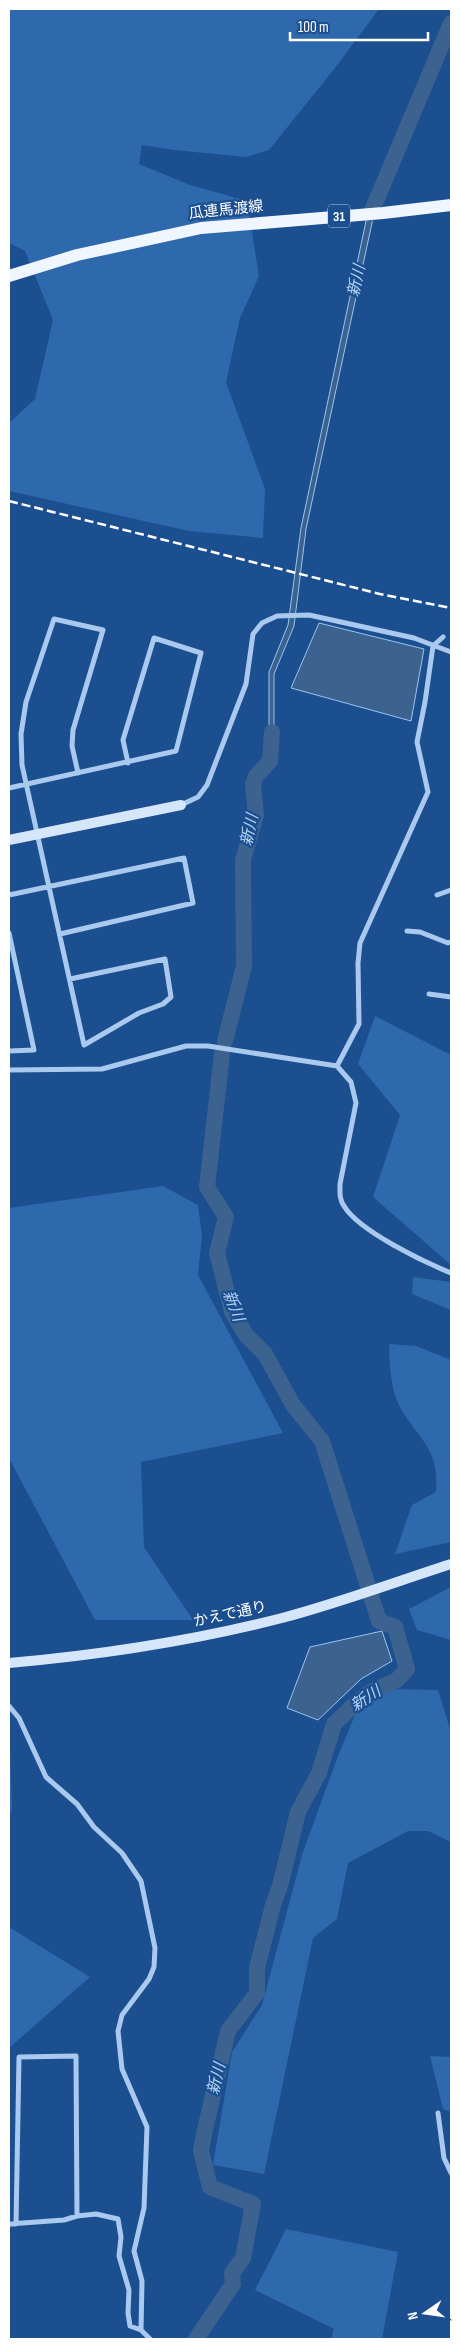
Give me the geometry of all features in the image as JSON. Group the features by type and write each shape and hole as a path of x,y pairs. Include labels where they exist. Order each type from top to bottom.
{"main road":[{"name":"瓜連馬渡線","path":"9,276 76,255 183,231 226,224 383,213 451,205"}],"street":[{"path":"9,840 181,805 198,797 207,785 246,684 253,634 262,623 277,616 309,615 414,638 451,652"},
{"path":"70,979 165,959 171,997 163,1004 138,1013 84,1045 28,783 22,765 21,734 26,702 54,619 103,630 72,730 72,746 78,773"},
{"path":"337,1066 359,1024 358,963 360,943 428,792 417,742 433,646 443,637"},
{"path":"9,788 128,763 176,751 176,740 201,653 154,638 123,740 128,763"},
{"path":"9,895 184,858 193,904 60,934"},
{"path":"436,896 451,890"},
{"path":"407,930 420,932 448,943 451,942"},
{"path":"9,933 34,1050 9,1051"},
{"path":"429,994 451,997"},
{"path":"9,1070 102,1069 186,1046 208,1046 337,1066 351,1082 356,1103 340,1184 339,1196 342,1205 374,1232 417,1260 451,1273"},
{"name":"かえで通り","path":"9,1663 81,1657 223,1632 282,1618 451,1564"},
{"path":"9,1706 19,1718 46,1776 77,1804 94,1827 122,1853 141,1881 155,1948 154,1967 149,1979 122,2015 118,2031 122,2069 147,2127 144,2208 134,2251 142,2281 141,2330"},
{"path":"16,2224 20,2057 76,2056 77,2216"},
{"path":"438,2113 444,2158 451,2173"},
{"path":"9,2224 64,2220 77,2216 96,2214 118,2219 121,2237 118,2256 129,2290 128,2313 130,2326 141,2330 150,2339"}],"shaded area":[{"path":"9,9 379,9 335,68 269,150 246,157 142,145 139,164 190,185 247,201 259,276 240,318 226,382 265,489 263,538 189,531 9,491 9,423 35,399 53,320 25,251 9,243"},
{"path":"375,1016 451,1055 451,1265 373,1197 400,1115 358,1064"},
{"path":"163,1186 198,1205 202,1236 198,1275 283,1433 141,1462 144,1547 193,1620 95,1620 9,1458 9,1208"},
{"path":"413,1277 451,1282 451,1310 412,1294"},
{"path":"389,1344 416,1346 451,1360 451,1542 395,1554 412,1505 436,1492 436,1477 427,1446 397,1402 391,1377"},
{"path":"451,1587 451,1640 417,1630 409,1609"},
{"path":"388,1689 438,1690 451,1732 451,1842 428,1831 408,1831 348,1863 337,1919 313,1938 264,2174 213,2165 232,2052 262,2005 302,1855 336,1761 357,1710"},
{"path":"9,1718 12,1809 9,1816"},
{"path":"9,1927 90,1977 9,2048"},
{"path":"430,2056 451,2057 451,2112 443,2109"},
{"path":"286,2229 398,2252 382,2339 331,2339 334,2329 255,2290"}],"water":[{"path":"376,191 381,193 375,209 306,529 294,626 274,674 274,756 269,754 269,672 288,625 301,528 369,207"},
{"path":"319,623 424,649 411,721 291,688"},
{"path":"382,1631 392,1661 361,1679 318,1720 287,1708 310,1647"}],"waterway":[{"name":"新川","path":"371,213 451,23"},
{"name":"新川","path":"225,1041 244,966 243,860 256,815 253,784 256,776 270,761 272,732"},
{"name":"新川","path":"196,2339 233,2284 232,2273 243,2258 253,2204 210,2187 201,2151 228,2031 257,1993 257,1968 298,1812 319,1773 334,1724 370,1692 397,1680 407,1669 395,1627 379,1621 322,1441 293,1405 265,1354 246,1335 232,1312 217,1253 226,1217 207,1187 222,1054"}],"railway":[{"path":"9,501 380,594 451,608"}]}
